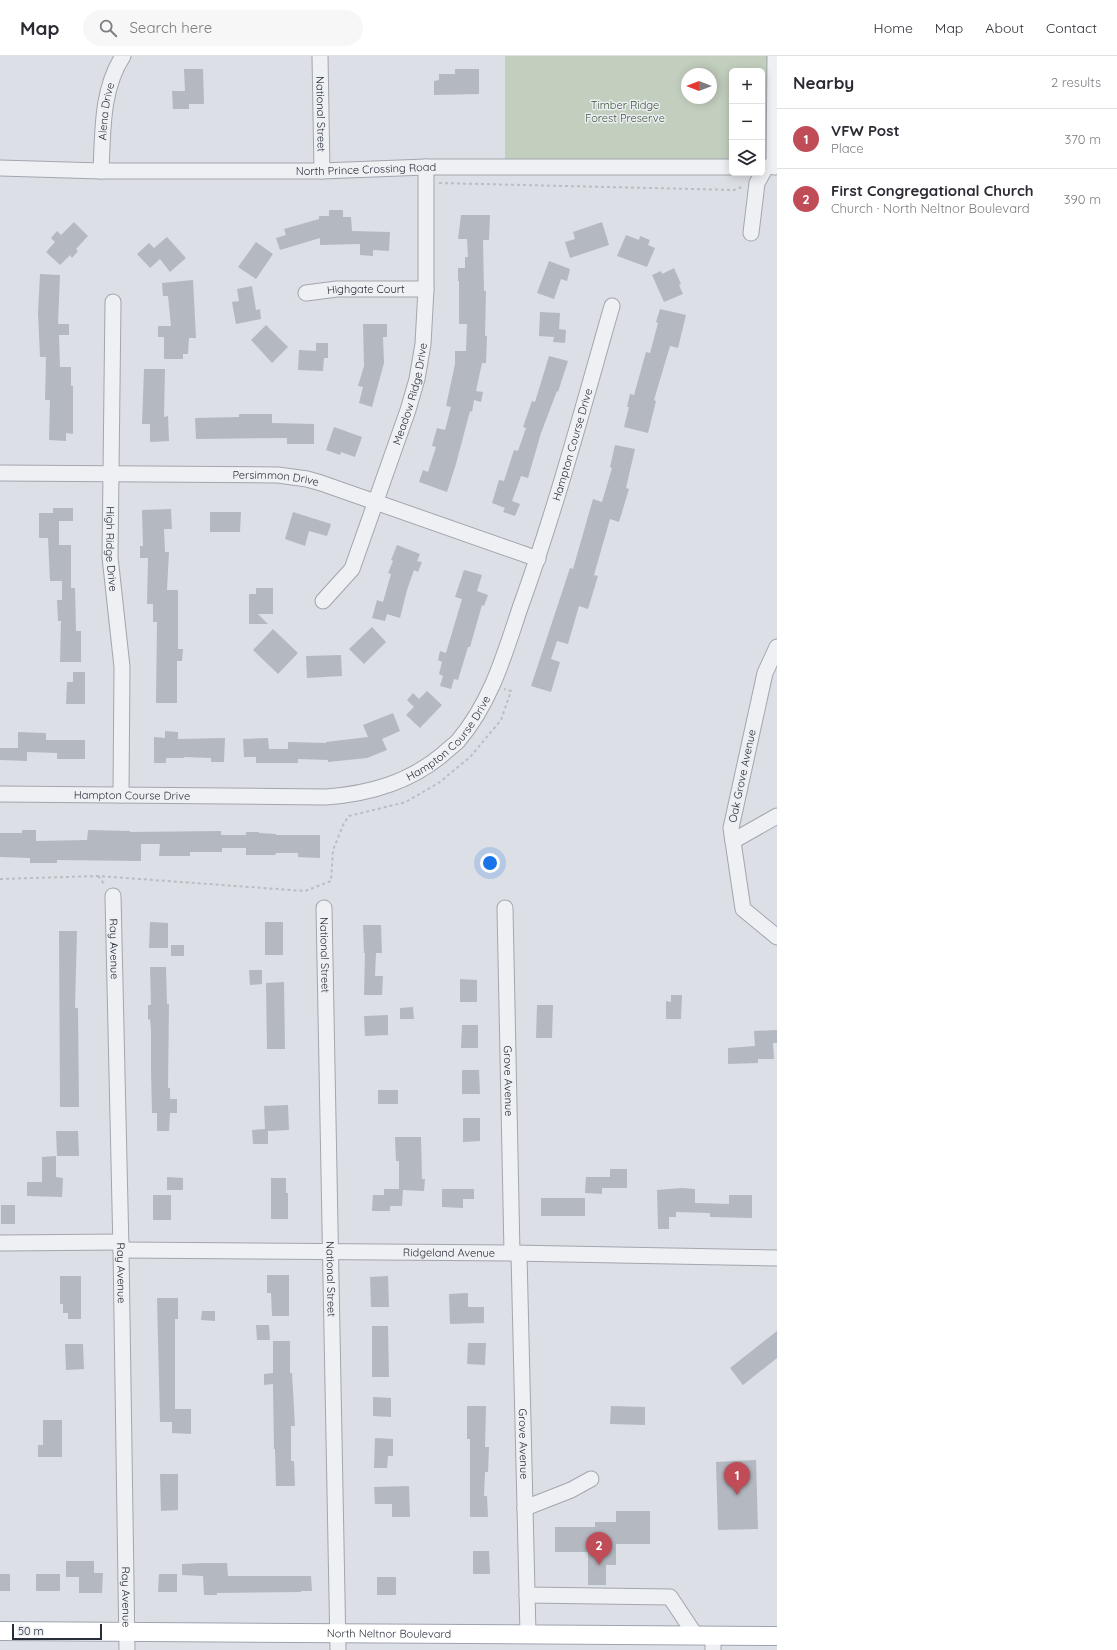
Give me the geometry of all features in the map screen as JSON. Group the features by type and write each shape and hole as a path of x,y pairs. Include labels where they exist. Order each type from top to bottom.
{"main road":[{"name":"North Neltnor Boulevard","path":"0,1631 127,1632 338,1641 528,1634 707,1640 777,1636"}],"street":[{"name":"Alena Drive","path":"101,170 103,122 106,99 112,77 123,56"},
{"name":"National Street","path":"320,56 322,171"},
{"path":"751,233 757,183 770,167 775,56"},
{"name":"North Prince Crossing Road","path":"0,168 322,171 426,167 729,167"},
{"name":"Meadow Ridge Drive","path":"323,601 352,569 408,410 417,379 423,344 426,289 426,167"},
{"name":"Highgate Court","path":"306,293 337,289 426,289"},
{"name":"High Ridge Drive","path":"113,302 110,557 122,666 121,795"},
{"name":"Hampton Course Drive","path":"0,794 326,797 372,791 411,776 436,760 457,742 474,719 493,686 538,559 612,306"},
{"name":"Persimmon Drive","path":"0,474 286,476 321,483 538,559"},
{"name":"Oak Grove Avenue","path":"777,647 765,673 731,828 743,909 777,937"},
{"path":"733,841 777,816"},
{"name":"Ray Avenue","path":"113,896 121,1246 127,1650"},
{"name":"National Street","path":"324,908 332,1252 338,1641"},
{"name":"Grove Avenue","path":"505,908 528,1634"},
{"name":"Ridgeland Avenue","path":"0,1243 332,1252 777,1258"},
{"path":"525,1508 570,1490 591,1479"},
{"path":"527,1595 670,1597 707,1640"}],"path":[{"path":"426,182 734,190 757,183"},
{"path":"0,879 98,876 305,891 331,881 333,850 344,823 349,816 406,802 440,782 471,756 501,720 511,691 493,686"}],"green space":[{"name":"Timber Ridge Forest Preserve","path":"505,56 777,56 777,168 765,168 765,68 729,68 729,168 505,167"}],"building":[{"path":"184,69 203,69 204,104 189,104 189,109 173,109 172,91 185,91"},
{"path":"455,69 479,69 479,94 434,95 434,81 439,80 439,74 455,74"},
{"path":"329,210 343,210 343,217 351,217 352,231 390,232 389,251 373,250 373,256 360,255 360,244 320,245 320,238 280,250 276,238 286,235 284,229 319,219 319,216 329,216"},
{"path":"461,215 490,215 489,240 483,240 484,291 486,291 486,363 482,363 476,391 483,392 481,402 474,400 472,412 470,411 447,492 419,482 423,470 428,472 436,447 432,446 437,428 445,430 451,407 446,406 455,364 455,351 466,351 467,324 459,324 458,268 465,268 465,257 468,257 467,239 458,239"},
{"path":"74,222 88,236 76,249 78,251 72,258 70,255 60,265 46,252 55,242 51,238 57,231 61,235"},
{"path":"602,222 609,245 570,258 565,242 575,239 573,232"},
{"path":"626,235 639,240 640,236 650,240 648,245 655,248 647,267 617,256"},
{"path":"167,237 186,258 170,272 160,259 150,268 137,254 149,243 154,248"},
{"path":"256,242 273,254 256,279 238,267"},
{"path":"549,261 570,269 567,281 561,279 554,299 537,293"},
{"path":"674,268 681,284 679,285 683,294 664,302 652,275 661,271 662,274"},
{"path":"40,274 60,275 58,324 69,324 69,335 59,335 60,367 71,367 71,386 73,386 73,434 66,433 66,441 49,440 50,400 45,400 46,357 40,357 38,313"},
{"path":"193,280 196,338 189,338 188,354 183,354 183,359 164,359 164,337 158,337 158,326 171,326 168,296 163,296 162,283"},
{"path":"252,286 256,310 260,309 261,319 236,324 232,302 239,301 237,289"},
{"path":"660,309 686,315 678,348 670,346 654,400 656,401 648,433 624,427 629,407 627,407 630,394 634,395 646,352 650,353"},
{"path":"540,312 560,313 559,329 566,330 565,343 553,342 554,337 539,336"},
{"path":"363,324 387,324 387,337 383,337 384,363 372,407 359,403 363,387 358,386 364,366"},
{"path":"266,325 288,347 272,363 251,340"},
{"path":"316,343 328,343 328,358 324,358 323,371 298,370 299,350 316,351"},
{"path":"549,356 568,361 558,392 557,391 541,433 528,478 521,476 512,501 520,504 515,516 503,512 505,508 492,503 499,480 504,481 514,450 518,451 526,428 523,427 532,401 535,402"},
{"path":"144,369 165,369 164,417 168,416 169,441 150,442 150,424 142,424"},
{"path":"239,414 272,414 272,423 314,424 314,444 287,444 287,438 196,439 195,418 239,417"},
{"path":"334,427 362,437 355,457 341,452 340,455 326,450"},
{"path":"615,445 635,449 626,488 629,489 619,522 610,519 594,575 598,576 588,609 579,606 568,644 557,641 551,659 560,662 551,692 531,686 570,568 573,569 593,499 602,502 612,468 610,467"},
{"path":"53,508 73,508 73,521 59,521 59,545 71,545 71,588 75,588 76,631 81,631 81,662 60,662 61,621 58,621 57,600 62,600 62,581 50,581 48,538 39,538 39,513 53,513"},
{"path":"171,509 172,529 164,529 165,552 169,552 167,590 178,590 178,649 183,649 182,661 177,661 177,703 156,703 157,622 153,622 153,604 147,604 148,558 140,558 140,546 143,546 142,510"},
{"path":"210,512 241,512 240,532 210,532"},
{"path":"293,512 331,524 327,536 309,531 305,546 285,539"},
{"path":"397,545 420,554 417,561 422,562 418,572 414,570 400,618 387,614 385,621 372,618 377,600 383,602 391,574 388,573 393,561 391,560"},
{"path":"464,570 482,575 477,591 488,595 484,606 482,605 470,647 468,647 458,680 454,679 451,689 440,686 443,676 439,674 442,662 438,660 440,651 446,653 462,599 455,597"},
{"path":"256,588 273,588 273,614 258,614 268,624 249,624 249,594 256,594"},
{"path":"372,627 386,642 364,664 349,649"},
{"path":"273,629 298,653 278,674 253,650"},
{"path":"341,655 342,676 307,678 306,656"},
{"path":"73,672 85,672 85,704 66,704 67,682 73,682"},
{"path":"427,691 442,705 420,728 406,715 414,707 407,700 413,693 419,699"},
{"path":"393,713 400,731 382,739 387,750 367,758 328,762 328,760 298,759 298,763 256,763 256,757 244,757 243,739 268,738 269,749 288,749 288,742 326,743 368,737 363,725"},
{"path":"165,731 178,732 178,739 225,738 224,762 211,762 211,758 184,757 166,758 166,763 154,763 154,737 165,738"},
{"path":"18,732 46,733 46,740 85,740 85,759 57,759 57,753 27,752 27,761 0,760 0,748 18,748"},
{"path":"22,830 36,830 36,841 87,840 88,830 130,832 221,831 221,835 246,835 246,832 259,832 276,835 320,835 320,858 298,857 298,853 246,855 246,848 222,848 222,852 190,852 190,856 159,856 160,844 141,844 141,861 57,860 57,863 30,863 30,858 0,857 0,833 22,833"},
{"path":"150,922 168,923 168,948 149,948"},
{"path":"265,922 283,922 283,955 265,955"},
{"path":"363,925 381,925 382,953 376,953 375,976 383,976 382,995 364,995 365,953"},
{"path":"59,931 77,931 75,1008 78,1008 79,1107 60,1107"},
{"path":"171,945 184,945 184,956 171,956"},
{"path":"150,967 166,967 167,1004 169,1004 168,1088 170,1088 170,1099 177,1099 177,1113 170,1113 169,1131 157,1131 157,1113 152,1113 151,1030 150,1019 148,1020 148,1005 151,1005"},
{"path":"249,970 262,970 262,984 250,985"},
{"path":"460,979 477,980 477,1002 460,1002"},
{"path":"284,982 285,1049 267,1049 266,983"},
{"path":"671,995 682,995 681,1019 666,1019 666,1001 671,1002"},
{"path":"537,1005 553,1005 552,1038 536,1038"},
{"path":"413,1007 414,1019 400,1019 400,1008"},
{"path":"388,1015 388,1035 365,1036 364,1016"},
{"path":"462,1025 478,1025 478,1048 461,1048"},
{"path":"777,1030 777,1043 773,1043 774,1059 758,1059 758,1063 728,1064 728,1048 755,1046 754,1031"},
{"path":"462,1070 479,1070 480,1094 462,1094"},
{"path":"378,1090 398,1090 398,1104 378,1104"},
{"path":"288,1105 289,1130 268,1131 268,1144 253,1144 252,1130 265,1129 264,1106"},
{"path":"463,1118 480,1118 480,1141 463,1142"},
{"path":"56,1131 78,1131 79,1156 57,1156"},
{"path":"395,1137 421,1137 422,1179 425,1179 424,1191 403,1190 402,1206 390,1206 390,1211 372,1211 373,1195 384,1195 384,1189 399,1189 399,1161 396,1161"},
{"path":"56,1156 56,1177 63,1178 62,1197 27,1196 27,1182 42,1182 42,1157"},
{"path":"610,1169 627,1169 627,1188 602,1188 602,1194 585,1193 586,1177 610,1177"},
{"path":"167,1177 183,1178 183,1190 167,1190"},
{"path":"271,1178 286,1178 286,1193 288,1193 288,1219 271,1219"},
{"path":"682,1188 695,1189 695,1203 729,1204 729,1195 752,1195 752,1218 710,1217 710,1213 676,1212 676,1217 669,1217 669,1229 658,1229 657,1190"},
{"path":"442,1189 474,1189 474,1199 463,1199 463,1208 442,1207"},
{"path":"153,1195 171,1195 171,1220 153,1220"},
{"path":"541,1198 585,1198 585,1216 541,1216"},
{"path":"1,1205 15,1205 15,1224 1,1224"},
{"path":"267,1275 289,1275 289,1316 272,1316 271,1293 267,1293"},
{"path":"60,1276 81,1276 81,1319 68,1319 68,1313 63,1313 63,1304 60,1304"},
{"path":"388,1276 389,1307 371,1307 370,1277"},
{"path":"468,1293 468,1307 484,1307 484,1323 450,1324 449,1294"},
{"path":"157,1298 178,1298 178,1319 175,1319 175,1409 191,1409 191,1434 172,1433 172,1422 160,1422"},
{"path":"202,1311 215,1311 215,1321 201,1320"},
{"path":"256,1325 269,1325 270,1340 257,1340"},
{"path":"372,1326 388,1326 389,1377 372,1377"},
{"path":"777,1331 777,1358 743,1385 730,1368"},
{"path":"273,1341 290,1341 290,1373 292,1373 295,1426 291,1426 291,1461 294,1461 295,1486 276,1486 273,1384 264,1385 264,1374 273,1373"},
{"path":"468,1343 486,1343 485,1365 467,1364"},
{"path":"65,1344 83,1344 84,1369 66,1370"},
{"path":"373,1397 391,1398 391,1417 373,1416"},
{"path":"467,1406 486,1406 485,1447 489,1447 488,1472 485,1472 484,1496 487,1496 488,1517 470,1517 470,1439 467,1439"},
{"path":"611,1406 645,1407 645,1425 610,1424"},
{"path":"43,1420 62,1420 62,1457 38,1457 38,1445 43,1445"},
{"path":"375,1438 393,1439 393,1456 388,1456 387,1468 374,1468"},
{"path":"756,1460 758,1529 718,1530 716,1462"},
{"path":"160,1474 178,1474 178,1510 161,1511"},
{"path":"409,1486 410,1517 392,1517 392,1504 375,1504 374,1487"},
{"path":"616,1511 650,1511 650,1544 616,1544 616,1565 606,1565 606,1585 588,1585 588,1552 555,1552 555,1527 595,1527 595,1522 616,1522"},
{"path":"473,1551 489,1551 490,1574 473,1574"},
{"path":"66,1561 94,1561 94,1573 103,1573 102,1593 79,1593 79,1577 66,1577"},
{"path":"227,1563 228,1576 311,1576 312,1591 217,1593 217,1595 204,1595 203,1576 182,1575 182,1564"},
{"path":"0,1574 10,1574 10,1591 0,1591"},
{"path":"36,1574 60,1574 60,1591 36,1591"},
{"path":"159,1574 177,1574 177,1592 158,1592"},
{"path":"377,1577 396,1577 396,1595 377,1595"}],"place":[{"name":"VFW Post","path":"737,1495"},
{"name":"First Congregational Church","path":"599,1565"}]}
